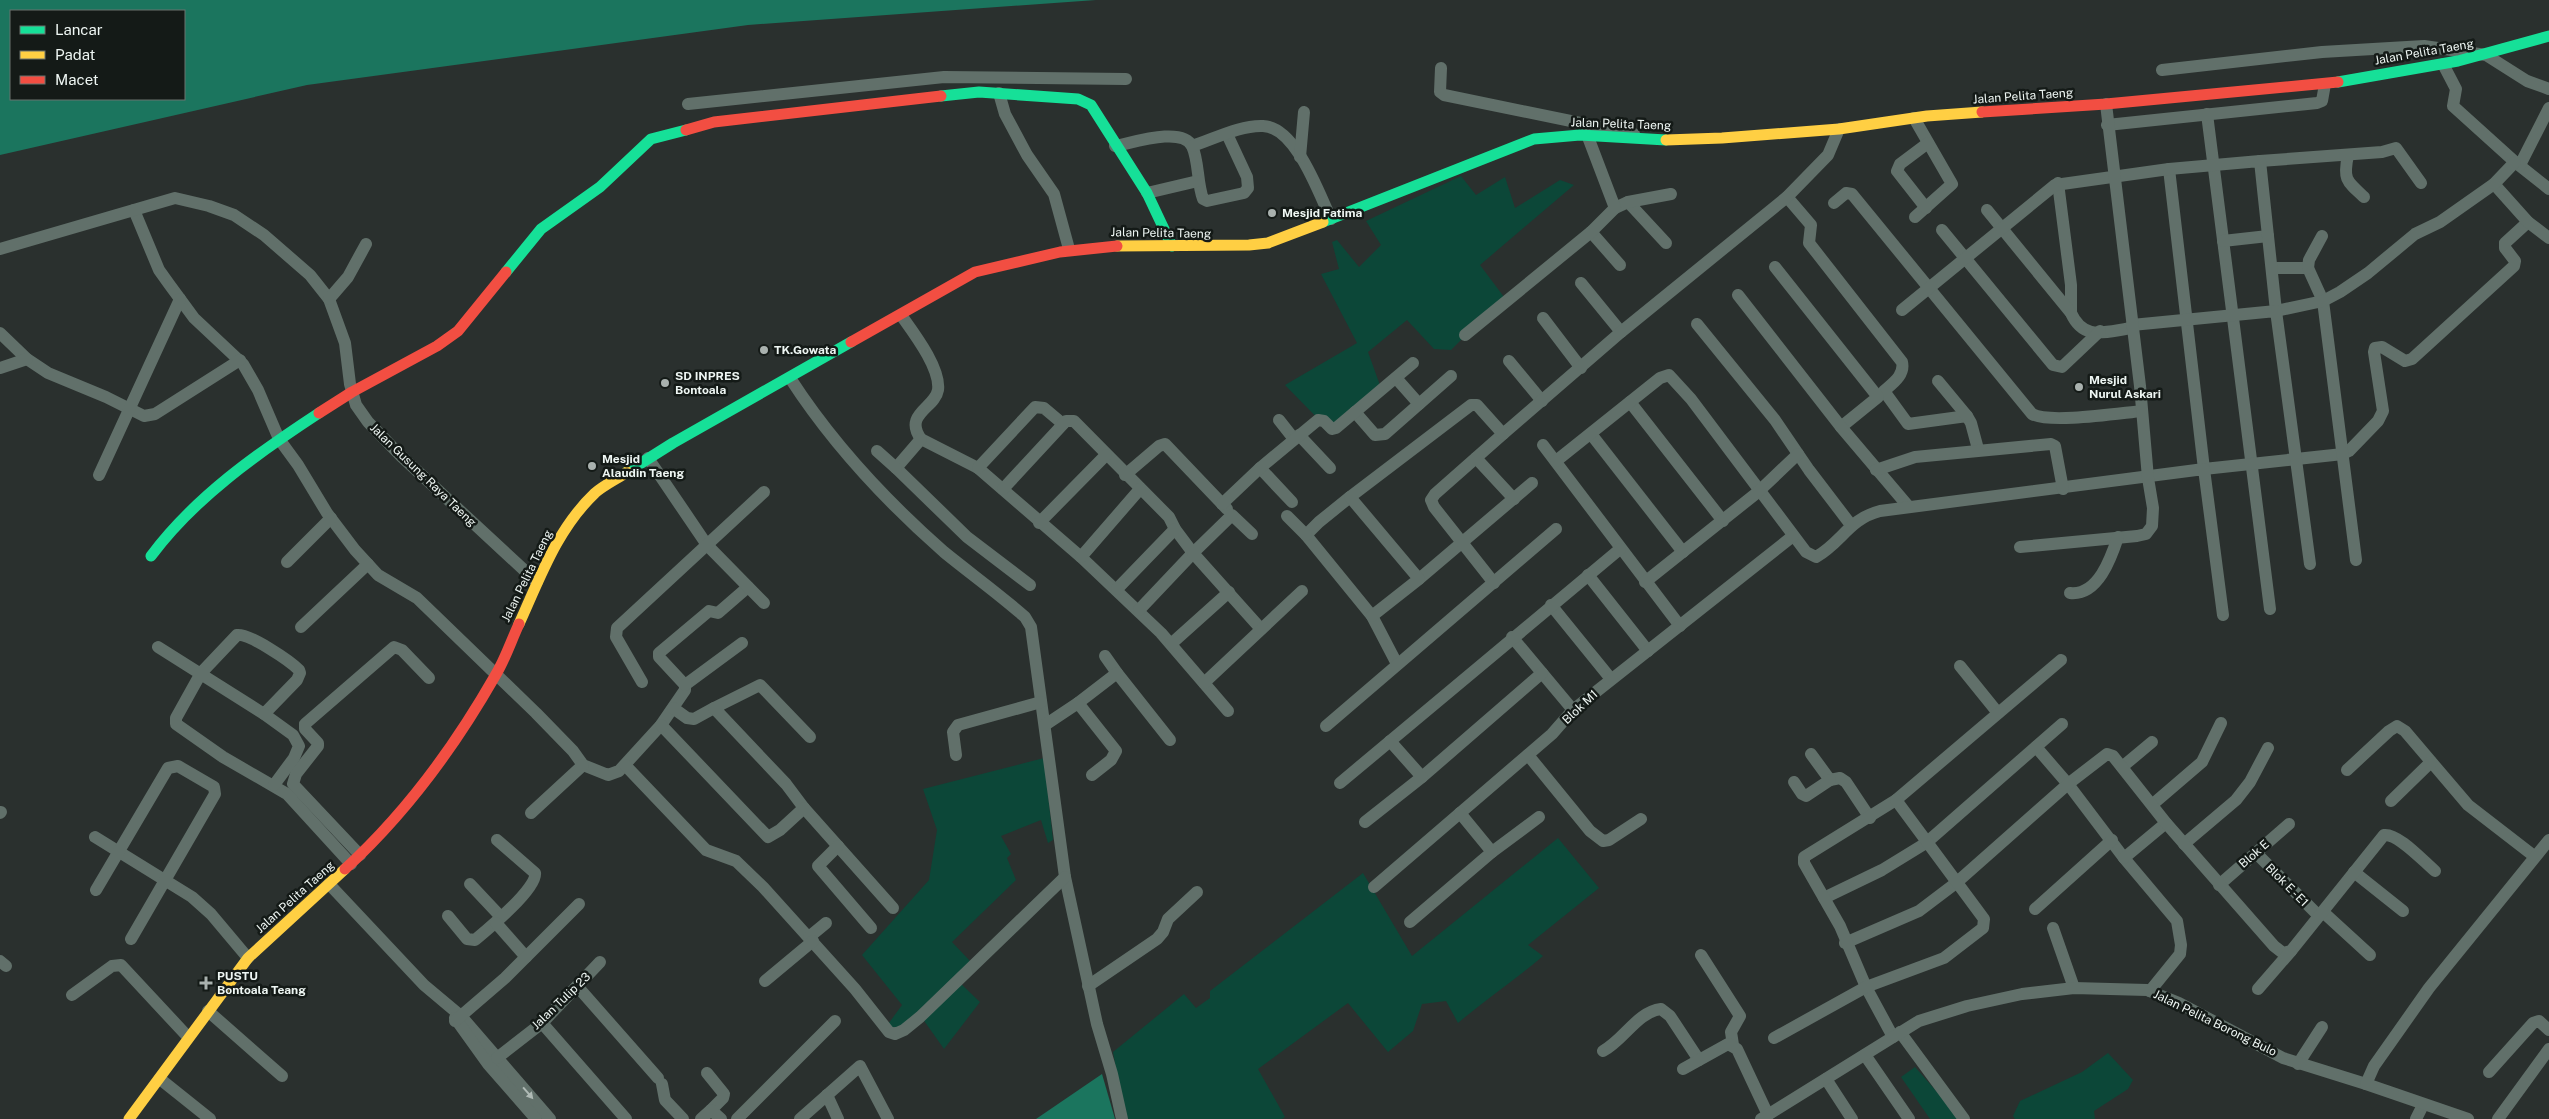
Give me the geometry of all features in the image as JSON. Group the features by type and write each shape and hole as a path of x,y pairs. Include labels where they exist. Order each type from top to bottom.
{"street":[{"name":"Jalan Pelita Taeng","path":"129,1119 160,1080 188,1037 248,958 355,859 383,830 446,753 496,675 555,544 577,513 596,492 648,458 975,272 1013,261 1070,249 1115,246 1240,247 1268,243 1331,220 1491,154 1534,139 1580,135 1653,140 1722,138 1839,129 1914,118 2106,104 2325,84 2486,55 2549,36"},
{"path":"2162,70 2322,52 2424,46 2486,55 2527,81 2549,90"},
{"path":"2443,64 2456,89 2453,106 2517,164 2549,189"},
{"path":"1441,68 1439,88 1440,92 1444,95 1617,129 1653,140"},
{"path":"688,104 944,77 1126,79"},
{"path":"1046,78 1065,92 1068,98"},
{"path":"2107,125 2317,103 2322,101 2325,84"},
{"path":"151,556 170,532 241,468 279,439 352,392 437,346 458,331 541,229 600,187 651,138 714,122 980,92 1078,98 1091,105 1115,146 1147,193 1172,246"},
{"path":"999,93 1005,114 1027,155 1054,194 1070,249"},
{"path":"2020,547 2137,536 2151,530 2153,508 2106,104"},
{"path":"1987,210 2071,313 2082,330 2090,333 2133,326 2276,311 2323,301 2368,274 2415,234 2440,222 2494,184 2517,164 2549,108"},
{"path":"1300,157 1304,112"},
{"path":"2207,114 2215,165 2250,464 2270,609"},
{"path":"1914,118 1952,184 1914,217"},
{"path":"1192,146 1256,126 1273,127 1280,131 1307,166 1331,220"},
{"path":"1494,583 1431,500 1435,494 1621,332 1787,197 1828,155 1839,129"},
{"path":"1115,146 1171,135 1184,138 1192,146 1198,181 1203,199 1207,201 1246,191 1249,185 1226,134"},
{"path":"1588,137 1615,208"},
{"path":"1926,208 1897,171 1900,164 1928,143"},
{"path":"1902,310 2002,229 2045,191 2058,183 2168,169 2348,155 2396,148 2421,183"},
{"path":"2348,155 2345,172 2346,178 2364,197"},
{"path":"2260,161 2276,311 2310,564"},
{"path":"2168,169 2185,320 2223,615"},
{"path":"1147,193 1198,181"},
{"path":"2058,183 2071,285 2071,313"},
{"path":"2494,184 2528,222 2549,238"},
{"path":"1834,203 1846,193 1852,194 2032,414 2043,418 2097,416 2142,411"},
{"path":"1465,335 1591,232 1615,208 1628,202 1671,194"},
{"path":"1787,197 1811,225 1809,243 1902,362 1904,369 1902,374 1884,391 1908,424 1967,416"},
{"name":"Jalan Gusung Raya Taeng","path":"134,210 176,198 209,206 234,215 264,236 310,275 329,299 345,343 352,392 362,414 388,442 538,582"},
{"path":"1628,202 1666,243"},
{"path":"0,249 134,210 160,270 201,326 240,360 258,390 279,439 330,518 378,575 417,598 573,751 583,765 608,775 620,771 661,725 684,693 685,685 742,643"},
{"path":"1556,461 1660,378 1669,374 1691,399 1758,492 1793,536 1810,556 1816,557 1829,548 1851,525 1870,514 1908,506 2063,489 2204,469 2343,454 2353,448 2368,432 2383,411 2375,348 2382,347 2405,362 2412,359 2514,266 2515,261 2505,244 2528,222"},
{"path":"1942,230 2053,365 2062,367 2100,332"},
{"path":"1591,232 1620,266"},
{"path":"2224,241 2268,236"},
{"path":"2322,236 2310,256 2308,268 2323,301 2356,560"},
{"path":"329,299 348,277 366,244"},
{"path":"1775,268 1878,397 1841,427"},
{"path":"2272,268 2308,268"},
{"path":"1581,283 1621,332"},
{"path":"1738,295 1841,427 1908,506"},
{"path":"99,475 128,408 180,299"},
{"path":"901,314 927,355 938,390 917,421 916,431 921,440 978,468 1081,557 1139,610 1171,644 1228,711"},
{"path":"1543,318 1581,368"},
{"path":"1697,324 1775,420 1851,525"},
{"path":"0,333 27,358 68,383 149,416 240,360"},
{"path":"0,368 27,358"},
{"path":"1509,361 1542,401"},
{"path":"1222,504 1260,468 1318,420 1324,421 1331,429 1335,429 1413,363"},
{"path":"1355,412 1372,432 1378,436 1385,434 1451,376"},
{"path":"790,378 810,410 891,503 949,556 1025,616 1031,627 1065,877 1088,986 1122,1119"},
{"path":"1396,378 1419,404"},
{"path":"1938,381 1967,416 1971,423 1978,449"},
{"path":"1630,402 1722,521"},
{"path":"1306,535 1350,497 1471,404 1477,405 1503,434"},
{"path":"978,468 1035,407 1044,408 1063,424"},
{"path":"1003,489 1063,424 1068,420 1074,421 1169,517 1175,529 1193,553 1261,629"},
{"path":"1279,420 1330,468"},
{"path":"1592,434 1683,552"},
{"path":"896,468 921,440"},
{"path":"1126,475 1159,446 1165,444 1252,534"},
{"path":"1543,445 1680,626"},
{"path":"1876,470 1915,457 1978,449 2054,445 2063,489"},
{"path":"877,451 967,537 1030,585"},
{"path":"1646,582 1758,492 1798,454"},
{"path":"1040,523 1106,455"},
{"path":"648,458 707,545 764,603"},
{"path":"1476,458 1514,499"},
{"path":"1260,468 1292,502"},
{"path":"1372,616 1463,543 1532,483"},
{"path":"1081,557 1140,489"},
{"path":"642,682 616,637 617,628 764,492"},
{"path":"1350,497 1419,579"},
{"path":"1139,610 1232,515"},
{"path":"1287,516 1306,535 1372,616 1397,664"},
{"path":"287,562 330,518"},
{"path":"1117,590 1175,529"},
{"path":"1326,726 1556,529"},
{"name":"Blok M1","path":"1374,887 1528,756 1552,734 1573,710 1793,536"},
{"path":"2070,593 2083,592 2095,583 2106,565 2118,537"},
{"path":"1340,783 1512,637 1620,549"},
{"path":"302,627 368,564"},
{"path":"1588,575 1648,651"},
{"path":"685,685 659,657 659,654 709,611 718,613 748,587"},
{"path":"1204,682 1302,591"},
{"path":"1171,644 1228,592"},
{"path":"1551,606 1611,679"},
{"path":"264,714 297,680 300,673 296,667 275,653 240,634 201,673 176,718 176,724 223,757 274,785 355,859"},
{"path":"1512,637 1573,710"},
{"path":"158,647 293,734 298,746 294,758 274,785"},
{"path":"355,859 293,784 296,774 318,746 306,729 305,724 394,647 402,650 429,678"},
{"path":"1105,656 1170,740"},
{"path":"1964,1119 1897,1035 1866,988 1845,943 1840,926 1804,863 1804,857 1870,818 1896,800 2061,660"},
{"path":"1960,666 1998,713"},
{"path":"1045,725 1117,673"},
{"path":"1365,822 1422,777 1542,673"},
{"path":"673,708 687,718 694,719 760,685 810,737"},
{"path":"956,756 953,732 958,725 1041,702"},
{"path":"1078,703 1116,751 1111,760 1092,775"},
{"path":"714,708 786,784 804,808 893,908"},
{"path":"1824,898 1882,870 1926,843 2062,724"},
{"path":"2153,804 2202,762 2220,724"},
{"path":"661,725 768,837 773,836 804,808"},
{"path":"2347,770 2389,731 2398,726 2405,731 2481,817 2534,856"},
{"path":"1390,741 1422,777"},
{"path":"2122,767 2152,742"},
{"path":"2036,747 2068,784 2124,858 2168,908 2179,928 2180,954 2150,991"},
{"path":"2184,844 2236,800 2250,782 2268,748"},
{"path":"1811,754 1830,780"},
{"path":"1845,943 1919,911 1956,883 2068,784 2107,754 2113,756 2153,804 2166,823 2219,885 2280,951 2285,953 2291,951"},
{"path":"1528,756 1590,830 1599,838 1609,840 1641,819"},
{"path":"2391,801 2431,762"},
{"path":"531,813 583,765"},
{"path":"96,890 168,768 178,766 212,785 216,791 215,794 131,939"},
{"path":"625,766 706,850 736,861 811,939 855,989 889,1032 895,1034 904,1030 920,1016 1065,877"},
{"path":"1794,782 1800,792 1806,796 1830,780 1840,778 1845,780 1870,818"},
{"path":"1774,1038 1866,988 1944,958 1983,928 1984,919 1896,800"},
{"path":"1460,812 1492,852"},
{"path":"1410,922 1492,852 1539,817"},
{"path":"2124,858 2166,823"},
{"name":"Blok E","path":"2219,885 2289,824"},
{"path":"2258,989 2321,914 2380,838 2386,834 2399,840 2434,871"},
{"path":"95,837 192,897 211,914 248,958"},
{"path":"448,916 471,940 475,940 498,920 536,878 535,873 497,840"},
{"path":"2035,909 2112,840"},
{"path":"2366,1084 2374,1066 2429,988 2534,856 2549,840"},
{"path":"838,846 818,866 870,928"},
{"name":"Blok E - E1","path":"2256,853 2321,914 2370,955"},
{"path":"2354,872 2403,911"},
{"path":"329,884 424,985 497,1058 505,1075 550,1119"},
{"path":"470,884 526,957"},
{"path":"1088,986 1157,939 1163,932 1168,919 1197,892"},
{"path":"457,1016 526,957 579,904"},
{"path":"764,981 826,923"},
{"path":"2053,928 2074,988"},
{"path":"1701,955 1740,1016 1731,1032 1733,1045"},
{"name":"Jalan Tulip 23","path":"497,1058 542,1023 600,962"},
{"path":"72,995 112,966 120,965 188,1037"},
{"path":"577,986 660,1081 665,1100 683,1119"},
{"name":"Jalan Pelita Borong Bulo","path":"1765,1117 1919,1021 1967,1006 2022,994 2074,988 2134,988 2150,991 2179,1003 2298,1064 2366,1084 2468,1119"},
{"path":"1603,1051 1622,1039 1631,1026 1644,1016 1661,1009 1670,1016 1699,1060"},
{"path":"208,1011 282,1076"},
{"path":"457,1016 505,1075 536,1119"},
{"path":"2489,1072 2532,1023 2539,1020 2549,1030"},
{"path":"737,1119 835,1021"},
{"path":"542,1023 626,1119"},
{"path":"2298,1064 2322,1026"},
{"path":"1682,1069 1728,1044 1733,1045 1738,1049 1765,1117"},
{"path":"2498,1119 2549,1049"},
{"path":"1865,1055 1909,1119"},
{"path":"800,1119 860,1066 888,1119"},
{"path":"707,1073 724,1094 723,1098 706,1114 721,1119"},
{"path":"1826,1079 1852,1119"},
{"path":"160,1080 210,1119"},
{"path":"827,1095 838,1119"},
{"path":"2416,1119 2423,1105"}],"shaded area":[{"path":"0,0 1096,0 748,25 307,85 0,155"},
{"path":"1461,176 1476,195 1505,177 1515,208 1560,180 1574,185 1480,265 1504,297 1451,350 1434,349 1407,320 1368,352 1381,388 1331,432 1285,385 1357,343 1321,274 1339,269 1332,242 1337,240 1359,267 1381,245 1366,221"},
{"path":"1044,758 1053,840 1048,843 1041,820 1001,836 1011,854 1007,858 1016,880 952,942 970,961 959,982 980,1002 944,1049 920,1015 897,1032 886,1027 902,1005 862,955 929,880 937,830 923,789"},
{"path":"1558,838 1599,888 1528,945 1543,956 1458,1023 1446,1001 1422,1004 1413,1031 1388,1052 1348,1003 1258,1069 1285,1117 1282,1119 1125,1119 1113,1052 1184,994 1196,1008 1210,998 1210,991 1363,873 1412,956"},
{"path":"2108,1053 2133,1080 2128,1089 2094,1111 2095,1119 2015,1119 2013,1116 2020,1101 2082,1072"},
{"path":"1915,1067 1961,1119 1930,1119 1901,1077"},
{"path":"1102,1074 1115,1119 1036,1119"}],"traffic: fast":[{"path":"2338,82 2458,61 2549,36"},
{"path":"941,96 979,92 1078,99 1091,105 1147,193 1172,246"},
{"path":"506,272 541,229 600,187 651,139 686,130"},
{"path":"1323,222 1534,139 1580,135 1666,140"},
{"path":"627,472 673,443 851,342"},
{"path":"151,556 187,514 207,495 251,460 319,413"}],"traffic: slow":[{"path":"1666,140 1722,138 1839,129 1927,116 1982,112"},
{"path":"1117,246 1249,245 1268,243 1323,222"},
{"path":"519,624 542,572 570,522 595,493 627,472"},
{"path":"129,1119 248,958 345,869"}],"traffic: jam":[{"path":"1982,112 2106,104 2338,82"},
{"path":"686,130 714,122 941,96"},
{"path":"851,342 975,272 1060,252 1117,246"},
{"path":"319,413 352,392 437,346 458,331 506,272"},
{"path":"345,869 388,826 446,754 499,670 519,624"}],"place":[{"name":"Mesjid Fatima","path":"1272,213"},
{"name":"TK.Gowata","path":"764,350"},
{"name":"SD INPRES Bontoala","path":"665,383"},
{"name":"Mesjid Nurul Askari","path":"2079,387"},
{"name":"Mesjid Alaudin Taeng","path":"592,466"},
{"name":"PUSTU Bontoala Teang","path":"206,983"}]}
